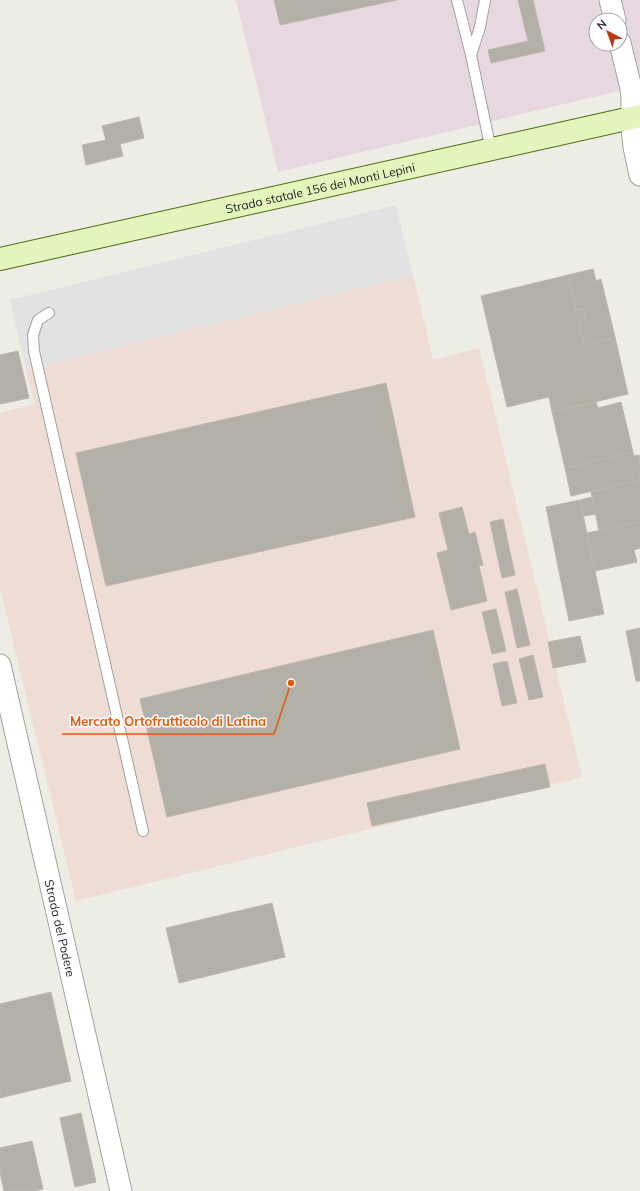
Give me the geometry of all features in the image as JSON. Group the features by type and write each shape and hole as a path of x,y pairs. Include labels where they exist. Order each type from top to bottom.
{"main road":[{"name":"Strada statale 156 dei Monti Lepini","path":"0,260 636,118"}],"street":[{"path":"610,0 613,12"},
{"path":"622,52 631,88 636,118 634,147 640,175"},
{"name":"Strada del Podere","path":"0,665 121,1191"}],"lane":[{"path":"457,0 471,55 491,150"},
{"path":"471,55 479,31 484,0"},
{"path":"49,313 38,320 33,335 34,351 143,831"}],"shaded area":[{"path":"236,0 640,0 640,86 278,172"},
{"path":"396,205 413,275 26,370 10,300"},
{"path":"413,275 433,360 479,348 582,777 76,901 0,588 0,413 35,404 26,370"}],"building":[{"path":"274,0 397,0 280,25"},
{"path":"518,0 533,0 545,51 491,63 488,50 528,41"},
{"path":"139,117 144,138 120,144 123,156 86,165 82,145 106,140 102,126"},
{"path":"593,269 596,281 601,279 615,337 584,345 579,323 586,322 583,309 576,310 568,275"},
{"path":"568,275 576,310 583,309 586,322 579,323 584,345 615,337 628,394 552,412 549,397 507,407 481,296"},
{"path":"18,351 29,398 0,404 0,355"},
{"path":"386,383 415,517 106,586 76,453"},
{"path":"596,402 598,408 621,402 633,452 565,468 552,412"},
{"path":"633,452 634,456 639,455 640,480 571,496 565,468"},
{"path":"640,480 640,522 599,531 591,492"},
{"path":"592,497 596,514 584,516 580,500"},
{"path":"580,500 604,614 569,621 546,507"},
{"path":"462,507 469,534 475,532 483,565 479,566 487,601 451,610 437,553 448,550 439,513"},
{"path":"503,519 515,575 502,578 490,522"},
{"path":"640,522 640,548 634,550 637,562 595,571 587,533"},
{"path":"517,589 530,645 517,648 505,592"},
{"path":"496,609 506,651 492,654 482,612"},
{"path":"640,628 640,681 636,681 626,631"},
{"path":"433,630 460,749 167,817 140,699"},
{"path":"580,636 586,662 553,668 548,642"},
{"path":"533,655 543,697 529,700 519,659"},
{"path":"507,661 517,703 502,706 493,664"},
{"path":"545,764 550,787 372,826 367,803"},
{"path":"272,903 285,957 179,983 166,928"},
{"path":"51,992 71,1081 0,1098 0,1004"},
{"path":"81,1113 96,1182 75,1187 60,1118"},
{"path":"32,1141 43,1189 34,1191 4,1191 0,1173 0,1148"}],"place":[{"name":"Mercato Ortofrutticolo di Latina","path":"291,683"}]}
